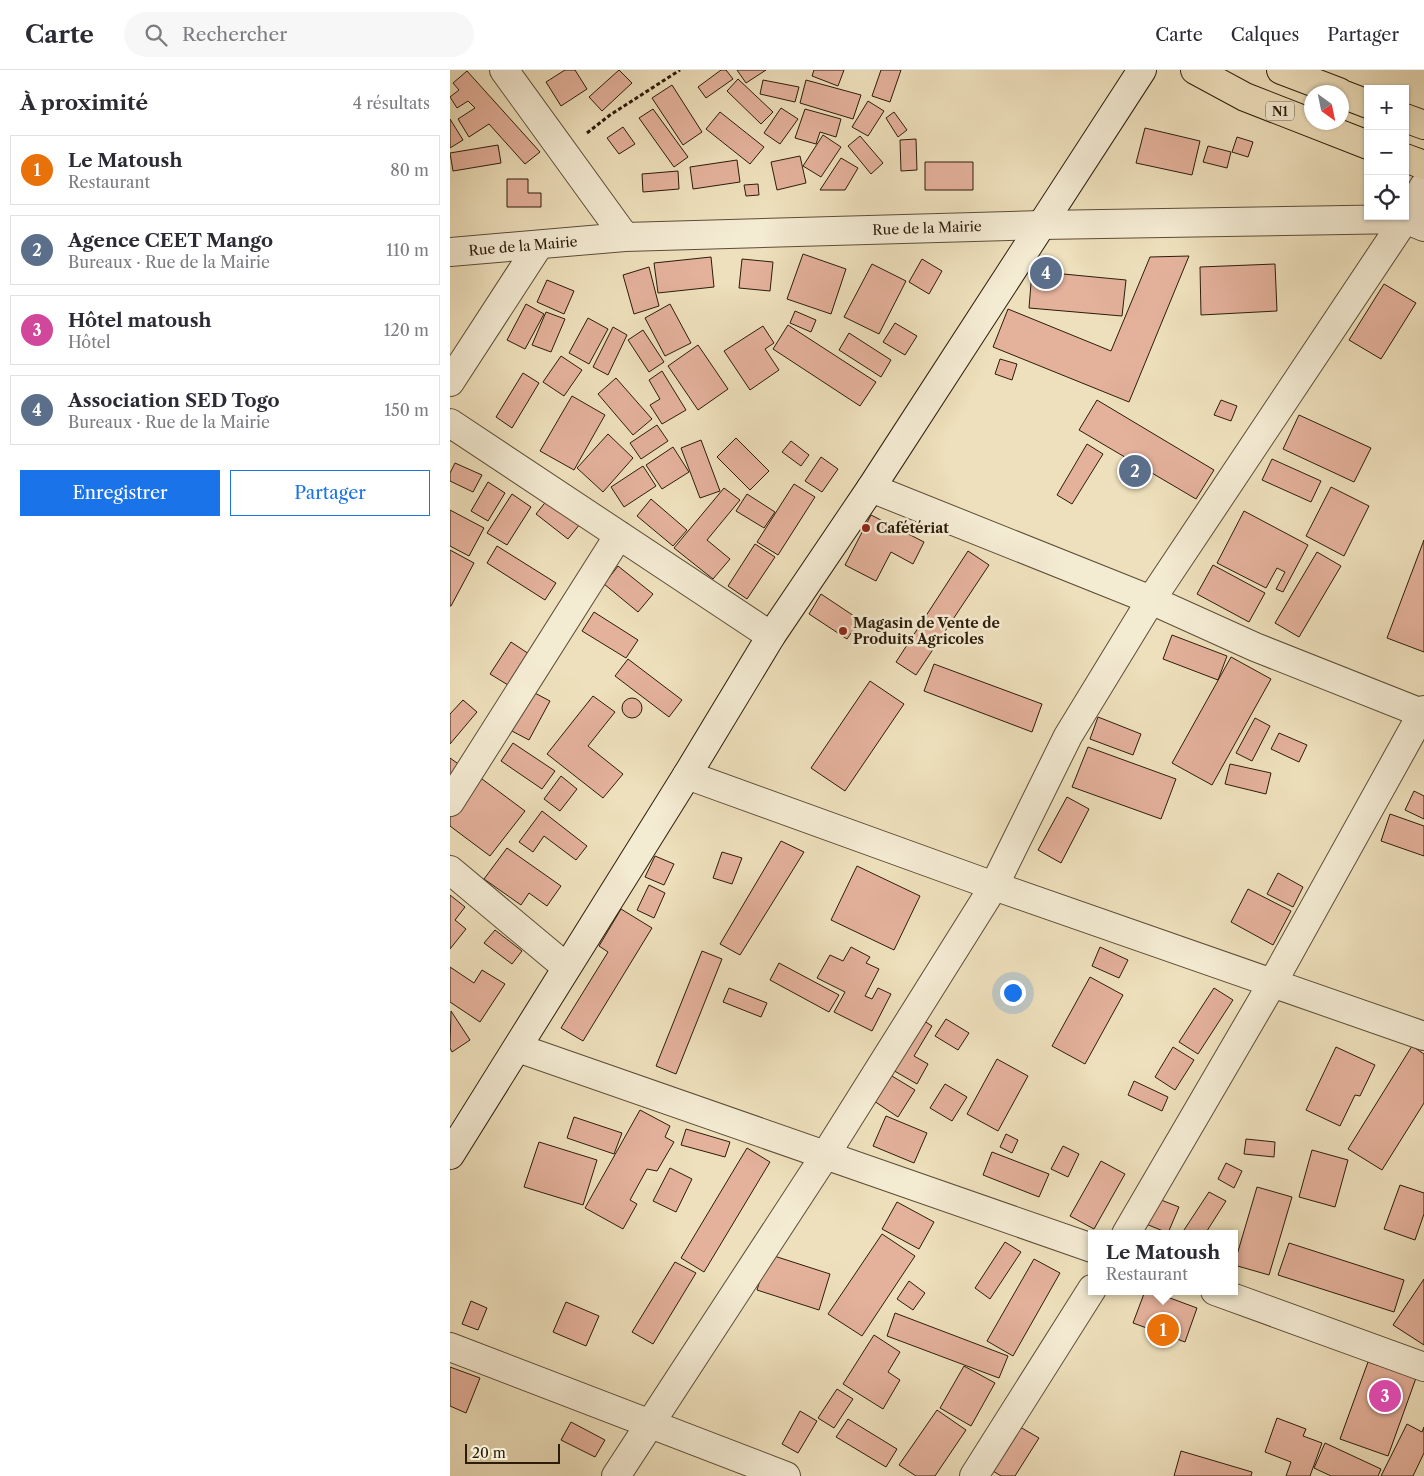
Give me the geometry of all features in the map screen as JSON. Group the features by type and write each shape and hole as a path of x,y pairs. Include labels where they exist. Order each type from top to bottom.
{"highway":[{"name":"N1","path":"1196,70 1245,97 1364,143"},
{"path":"1281,70 1319,85"},
{"path":"1349,97 1364,102"},
{"path":"1409,119 1424,125"},
{"path":"1409,159 1424,165"}],"street":[{"path":"504,70 625,237"},
{"path":"450,1155 687,775 771,636 871,488 1142,70"},
{"path":"616,1476 826,1154 994,886 1068,736 1151,600 1415,223 1424,186"},
{"name":"Rue de la Mairie","path":"450,252 625,237 1041,225 1415,223"},
{"path":"450,382 539,244"},
{"path":"450,423 771,636"},
{"path":"871,488 1151,600 1256,647 1423,712 1273,982 1128,1230"},
{"path":"450,802 619,535"},
{"path":"687,775 994,886 1424,1036"},
{"path":"450,870 566,967"},
{"path":"518,1048 1088,1247"},
{"path":"974,1476 1088,1295"},
{"path":"1226,1295 1424,1367"},
{"path":"450,1347 786,1476"}],"path":[{"path":"564,152 610,115 680,70"}],"building":[{"path":"565,70 575,70 587,89 561,106 546,82"},
{"path":"619,70 632,83 602,111 589,97"},
{"path":"721,70 726,70 733,79 706,98 698,87"},
{"path":"737,70 766,70 746,83"},
{"path":"814,70 844,70 838,86 812,76"},
{"path":"881,70 901,70 890,102 872,96"},
{"path":"467,71 540,152 525,164 489,124 469,137 458,119 475,108 468,101 457,108 450,97 459,90 453,83"},
{"path":"738,79 773,112 761,124 727,91"},
{"path":"763,80 799,87 795,102 760,94"},
{"path":"806,80 861,95 853,119 800,103"},
{"path":"672,85 702,132 683,145 652,98"},
{"path":"868,101 884,111 868,136 852,127"},
{"path":"781,108 798,119 780,144 764,133"},
{"path":"653,109 688,157 674,167 639,118"},
{"path":"805,109 841,119 836,137 820,132 816,144 795,138"},
{"path":"720,112 764,147 750,164 706,129"},
{"path":"894,112 907,130 898,137 886,118"},
{"path":"450,119 463,140 450,148"},
{"path":"623,127 635,144 619,154 607,138"},
{"path":"1145,128 1200,141 1192,175 1136,163"},
{"path":"823,135 841,147 821,177 803,166"},
{"path":"860,136 883,163 871,174 848,146"},
{"path":"1237,137 1253,142 1248,157 1232,152"},
{"path":"916,139 917,170 901,171 900,140"},
{"path":"498,145 501,163 453,171 450,153"},
{"path":"1208,146 1231,152 1227,168 1203,162"},
{"path":"800,156 806,183 777,190 771,162"},
{"path":"841,158 858,168 845,190 820,190"},
{"path":"737,160 740,182 693,189 690,167"},
{"path":"925,162 973,162 973,190 925,190"},
{"path":"678,171 679,189 643,192 642,174"},
{"path":"507,179 528,179 528,193 541,193 541,207 507,207"},
{"path":"758,184 759,195 746,196 744,185"},
{"path":"803,254 846,269 831,314 787,299"},
{"path":"1189,256 1129,402 993,347 1008,309 1111,351 1150,257"},
{"path":"711,257 714,287 658,293 654,263"},
{"path":"742,259 773,262 770,291 739,288"},
{"path":"922,259 942,271 929,294 909,282"},
{"path":"872,264 906,281 879,334 844,317"},
{"path":"1275,264 1277,311 1201,315 1200,267"},
{"path":"649,267 659,306 634,314 623,275"},
{"path":"1032,271 1126,280 1122,316 1029,308"},
{"path":"547,280 574,291 564,314 537,302"},
{"path":"1384,284 1416,303 1381,359 1349,340"},
{"path":"526,304 544,314 525,349 507,340"},
{"path":"670,304 691,343 665,356 645,318"},
{"path":"795,311 816,320 811,332 790,323"},
{"path":"546,312 565,319 551,352 532,345"},
{"path":"588,318 608,329 589,364 569,353"},
{"path":"895,323 917,336 905,355 883,342"},
{"path":"788,325 876,382 860,406 773,349"},
{"path":"763,326 774,343 765,349 779,370 750,390 724,351"},
{"path":"613,327 627,335 608,375 593,367"},
{"path":"643,330 664,362 649,372 628,340"},
{"path":"849,333 891,360 881,377 839,350"},
{"path":"698,345 728,389 698,410 668,366"},
{"path":"561,356 582,370 564,396 543,382"},
{"path":"1000,359 1017,364 1012,380 995,374"},
{"path":"662,371 686,410 662,424 650,405 660,399 649,380"},
{"path":"523,373 539,383 512,428 496,417"},
{"path":"616,378 652,419 633,435 598,394"},
{"path":"572,396 605,415 574,470 540,451"},
{"path":"1097,400 1214,470 1196,499 1079,430"},
{"path":"1221,400 1237,406 1231,421 1214,415"},
{"path":"1299,415 1371,448 1354,482 1283,449"},
{"path":"657,425 668,441 641,459 630,443"},
{"path":"608,434 633,458 603,492 577,468"},
{"path":"736,438 769,471 750,490 717,457"},
{"path":"701,440 720,491 700,498 681,448"},
{"path":"791,441 809,455 801,466 782,452"},
{"path":"1087,444 1103,454 1072,504 1057,495"},
{"path":"673,447 689,472 662,489 646,465"},
{"path":"821,457 838,469 822,492 805,481"},
{"path":"1272,459 1321,481 1311,502 1262,480"},
{"path":"455,463 482,475 473,492 450,481 450,473"},
{"path":"643,466 656,486 624,507 611,487"},
{"path":"488,482 505,493 488,521 471,511"},
{"path":"794,484 815,497 778,555 757,542"},
{"path":"1331,487 1369,506 1344,556 1306,536"},
{"path":"724,488 740,500 707,540 730,559 713,579 674,548"},
{"path":"512,494 531,507 507,545 487,533"},
{"path":"747,494 775,512 764,528 736,511"},
{"path":"548,499 580,524 568,539 536,514"},
{"path":"651,499 687,530 673,546 637,516"},
{"path":"450,510 484,528 469,556 450,546"},
{"path":"1244,511 1308,545 1283,592 1276,589 1285,572 1277,568 1266,588 1217,563"},
{"path":"871,515 924,542 913,564 891,552 876,581 845,565"},
{"path":"1424,540 1424,652 1387,638"},
{"path":"755,544 775,557 747,599 728,586"},
{"path":"497,546 556,583 545,600 487,563"},
{"path":"450,550 474,563 451,606 450,606"},
{"path":"968,551 989,565 916,675 896,662"},
{"path":"1317,552 1341,566 1299,637 1275,623"},
{"path":"1213,565 1265,593 1249,622 1197,594"},
{"path":"618,566 653,594 638,612 604,584"},
{"path":"821,594 860,620 847,639 809,614"},
{"path":"594,612 638,640 626,658 582,631"},
{"path":"1172,635 1227,656 1218,680 1163,659"},
{"path":"511,642 529,654 508,685 490,674"},
{"path":"1231,657 1271,679 1212,785 1172,763"},
{"path":"628,659 682,700 669,717 615,676"},
{"path":"934,664 1042,704 1032,732 924,691"},
{"path":"870,681 904,704 845,791 811,768"},
{"path":"531,691 550,701 529,740 510,730"},
{"path":"593,696 615,712 588,746 623,774 603,798 547,754"},
{"path":"632,698 639,701 642,708 639,715 632,718 625,715 622,708 625,701"},
{"path":"463,700 477,712 450,744 450,714"},
{"path":"1098,717 1141,734 1133,755 1090,739"},
{"path":"1255,718 1270,726 1252,761 1236,753"},
{"path":"1279,733 1307,745 1299,762 1271,749"},
{"path":"513,743 555,771 542,789 501,761"},
{"path":"1088,747 1176,779 1161,819 1072,787"},
{"path":"450,758 464,768 450,784"},
{"path":"1230,764 1271,773 1266,794 1225,784"},
{"path":"478,776 525,811 490,856 450,826 450,813"},
{"path":"561,776 577,789 560,811 544,799"},
{"path":"1414,791 1424,796 1424,819 1405,810"},
{"path":"1067,797 1089,809 1061,863 1038,850"},
{"path":"542,811 587,846 576,860 544,836 533,852 519,842"},
{"path":"1390,814 1424,826 1424,856 1381,841"},
{"path":"781,841 804,852 740,955 720,944"},
{"path":"507,848 561,886 547,906 529,893 521,905 484,879"},
{"path":"722,852 742,858 732,884 713,878"},
{"path":"655,856 674,864 664,885 645,877"},
{"path":"857,866 920,896 894,950 831,920"},
{"path":"1278,873 1303,887 1293,907 1267,894"},
{"path":"649,885 665,893 654,918 637,910"},
{"path":"1248,889 1291,911 1273,945 1231,922"},
{"path":"450,895 465,907 455,920 466,929 450,949"},
{"path":"621,909 652,928 583,1041 561,1028 608,952 599,946"},
{"path":"495,930 522,951 512,964 484,943"},
{"path":"851,947 870,957 866,963 879,969 865,996 872,999 878,988 891,994 872,1031 834,1012 845,992 817,978 830,955 843,961"},
{"path":"1100,947 1128,960 1119,978 1092,966"},
{"path":"702,951 722,959 676,1074 656,1066"},
{"path":"779,963 839,995 829,1012 770,980"},
{"path":"450,967 474,983 482,970 505,984 480,1022 450,1002"},
{"path":"1090,977 1123,995 1085,1064 1052,1046"},
{"path":"729,988 767,1003 761,1017 723,1002"},
{"path":"1214,988 1233,1000 1198,1054 1179,1042"},
{"path":"451,1011 470,1040 452,1052 450,1048"},
{"path":"921,1019 932,1026 914,1056 928,1064 917,1084 891,1069"},
{"path":"946,1019 969,1033 958,1050 935,1036"},
{"path":"1412,1046 1424,1054 1424,1103 1382,1170 1348,1149"},
{"path":"1173,1047 1194,1060 1175,1090 1155,1077"},
{"path":"1336,1047 1375,1065 1360,1096 1355,1095 1340,1126 1306,1110"},
{"path":"997,1059 1028,1076 998,1131 967,1114"},
{"path":"887,1073 915,1090 898,1117 871,1099"},
{"path":"1134,1081 1168,1097 1162,1111 1128,1095"},
{"path":"945,1084 967,1097 952,1121 930,1108"},
{"path":"640,1110 670,1126 665,1137 674,1142 657,1171 647,1169 630,1200 637,1204 623,1229 585,1208"},
{"path":"886,1116 927,1133 914,1163 873,1146"},
{"path":"574,1117 622,1133 614,1154 567,1138"},
{"path":"686,1129 730,1142 725,1157 681,1145"},
{"path":"1006,1134 1018,1140 1012,1153 1000,1147"},
{"path":"1246,1139 1275,1142 1274,1157 1244,1154"},
{"path":"539,1142 597,1160 583,1205 524,1187"},
{"path":"1063,1146 1079,1154 1068,1177 1051,1169"},
{"path":"747,1148 770,1162 704,1272 681,1258"},
{"path":"1312,1150 1348,1160 1335,1207 1299,1197"},
{"path":"992,1152 1049,1174 1039,1197 983,1175"},
{"path":"1101,1161 1125,1174 1094,1229 1070,1216"},
{"path":"1226,1163 1242,1171 1234,1188 1218,1179"},
{"path":"670,1168 692,1179 676,1212 653,1201"},
{"path":"1400,1185 1424,1193 1424,1214 1415,1240 1384,1229"},
{"path":"1257,1187 1292,1197 1269,1275 1238,1266 1238,1251"},
{"path":"1209,1192 1226,1201 1208,1230 1184,1230"},
{"path":"1156,1198 1179,1207 1169,1230 1161,1230 1146,1224"},
{"path":"897,1202 934,1222 919,1249 882,1229"},
{"path":"882,1234 915,1256 862,1336 828,1314"},
{"path":"1005,1242 1021,1252 990,1299 975,1288"},
{"path":"1289,1243 1404,1280 1394,1312 1278,1275"},
{"path":"768,1254 830,1274 819,1310 757,1290"},
{"path":"1034,1259 1060,1273 1013,1356 987,1341"},
{"path":"675,1262 696,1273 653,1344 632,1332"},
{"path":"1424,1279 1424,1345 1393,1325"},
{"path":"909,1281 925,1293 913,1310 897,1299"},
{"path":"1144,1295 1162,1295 1197,1308 1185,1342 1133,1323"},
{"path":"471,1301 487,1308 478,1330 462,1324"},
{"path":"566,1302 599,1316 586,1346 553,1332"},
{"path":"895,1313 1008,1356 999,1378 887,1336"},
{"path":"874,1335 900,1352 888,1372 900,1380 883,1409 843,1384"},
{"path":"1368,1362 1416,1378 1388,1456 1340,1439"},
{"path":"964,1366 995,1383 971,1426 940,1408"},
{"path":"450,1367 480,1378 466,1413 450,1406"},
{"path":"837,1389 853,1399 834,1428 818,1418"},
{"path":"937,1410 966,1430 935,1476 916,1476 899,1465"},
{"path":"800,1411 817,1421 798,1453 782,1444"},
{"path":"1277,1418 1306,1429 1303,1436 1322,1443 1310,1476 1286,1476 1291,1462 1265,1452"},
{"path":"848,1419 897,1449 886,1467 836,1437"},
{"path":"571,1422 605,1440 595,1457 561,1440"},
{"path":"1407,1424 1422,1432 1424,1427 1424,1453 1413,1476 1381,1476"},
{"path":"1020,1427 1039,1438 1015,1476 1001,1476 993,1471"},
{"path":"1325,1443 1381,1469 1378,1476 1331,1476 1314,1468"},
{"path":"1181,1451 1252,1472 1251,1476 1174,1476"}],"place":[{"name":"Association SED Togo","path":"1046,273"},
{"name":"Agence CEET Mango","path":"1135,471"},
{"name":"Cafétériat","path":"866,528"},
{"name":"Magasin de Vente de Produits Agricoles","path":"843,631"},
{"name":"Le Matoush","path":"1163,1330"},
{"name":"Hôtel matoush","path":"1385,1396"}]}
